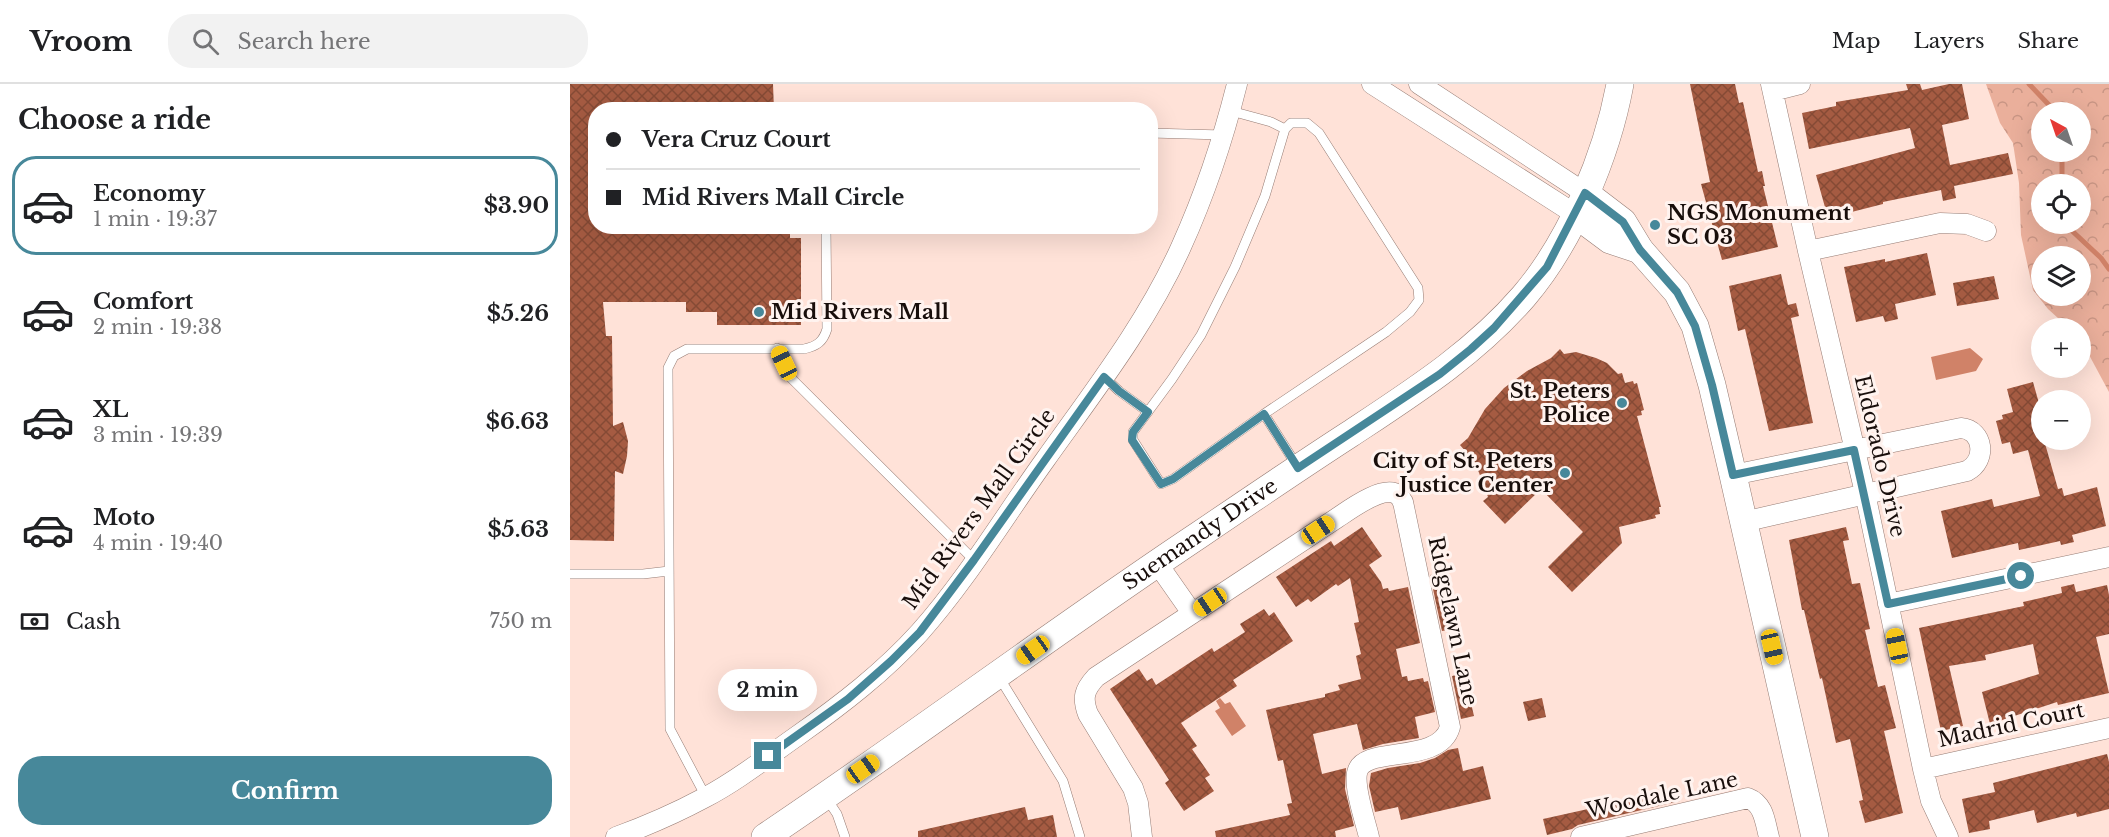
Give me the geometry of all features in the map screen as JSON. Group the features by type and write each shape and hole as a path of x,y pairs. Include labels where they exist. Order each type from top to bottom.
{"street":[{"name":"Mid Rivers Mall Circle","path":"616,837 706,797 838,706 883,669 920,632 1104,377 1152,302 1181,249 1203,195 1237,84"},
{"path":"1372,84 1580,203"},
{"path":"1419,84 1580,203 1610,240 1640,250 1677,292 1695,326 1712,385 1815,837"},
{"name":"Suemandy Drive","path":"765,837 1156,563 1440,374 1487,335 1523,297 1547,267 1602,154 1620,84"},
{"path":"1772,87 1800,84"},
{"name":"Eldorado Drive","path":"1772,87 1865,494 1923,769 1932,801 1948,837"},
{"path":"1808,251 1940,223 1967,224 1986,231"},
{"path":"1733,475 1961,428 1968,428 1974,433 1980,444 1981,457 1978,463 1967,471 1743,522"},
{"name":"Ridgelawn Lane","path":"1192,613 1360,503 1375,495 1390,491 1398,495 1403,502 1450,727 1448,735 1432,747 1374,759 1359,767 1356,774 1357,786 1369,837"},
{"path":"1888,604 2109,557"},
{"path":"1142,837 1138,803 1132,788 1088,714 1084,703 1084,693 1096,677 1192,613 1156,563"},
{"name":"Madrid Court","path":"1923,769 2109,728"},
{"name":"Woodale Lane","path":"1581,837 1748,798 1759,805 1769,837"}],"lane":[{"path":"1230,111 1271,122 1285,129"},
{"path":"1291,123 1307,123 1319,132 1418,288 1419,300 1410,312 1386,332 1264,414 1173,479 1161,484 1132,440 1133,432 1148,412 1201,334 1236,267 1265,196 1285,129 1291,123"},
{"path":"1158,133 1223,135"},
{"path":"706,797 670,729 668,368 671,360 680,352 695,348 804,349 818,344 824,338 827,324 826,234"},
{"path":"777,348 791,378 974,560"},
{"path":"1104,377 1148,412"},
{"path":"1264,414 1298,468"},
{"path":"570,574 643,574 669,571"},
{"path":"997,675 1063,781 1080,837"},
{"path":"825,796 837,814 845,837"}],"green space":[{"path":"1986,84 2109,84 2109,392 2091,359 2091,318 2058,318 2046,306 2091,306 2091,246 2031,246 2031,281 2021,235 2019,183 2013,143 2000,123"}],"shaded area":[{"path":"1970,348 1983,359 1976,371 1936,380 1931,357"},
{"path":"1220,698 1225,704 1230,702 1246,726 1232,736 1215,711 1220,708 1216,701"}],"building":[{"name":"Mid Rivers Mall","path":"570,84 773,84 774,102 588,102 588,234 790,234 790,238 801,238 801,325 717,325 717,312 686,312 686,302 603,302 606,336 612,336 613,426 623,422 628,441 627,456 623,474 615,471 614,541 570,540"},
{"path":"1690,84 1735,84 1739,103 1743,102 1758,172 1762,171 1765,186 1763,186 1778,247 1722,260 1701,184 1710,182"},
{"path":"1906,84 1920,84 1922,90 1949,84 1962,84 1969,119 1942,125 1950,165 2008,153 2013,174 1954,186 1956,198 1943,201 1941,190 1883,202 1883,204 1828,218 1816,175 1915,148 1910,128 1809,149 1802,113 1836,106 1836,102 1908,90"},
{"path":"1927,253 1936,295 1895,304 1898,319 1885,322 1883,316 1856,322 1844,267 1885,259 1885,262"},
{"path":"1781,274 1788,305 1796,303 1799,316 1791,318 1813,423 1769,431 1745,329 1738,331 1729,286"},
{"path":"1994,276 1999,299 1957,306 1953,283"},
{"name":"City of St. Peters Justice Center","path":"1560,349 1564,354 1576,352 1596,358 1607,363 1618,374 1622,373 1625,383 1633,381 1634,384 1637,383 1644,410 1641,411 1642,415 1637,416 1661,507 1659,507 1660,514 1655,515 1656,518 1619,527 1622,543 1572,592 1548,567 1583,532 1541,489 1505,524 1483,501 1488,497 1475,462 1460,445 1468,438 1485,409 1504,388 1527,371 1551,358"},
{"path":"2033,382 2035,390 2031,390 2031,450 2047,450 2058,489 2062,488 2064,496 2097,487 2106,526 2072,535 2074,542 2061,545 2060,541 2019,550 2018,543 1952,558 1941,511 1992,499 1994,507 2040,496 2028,450 2013,454 2010,442 2002,444 1996,421 2003,419 2002,415 2013,412 2007,389"},
{"path":"1362,527 1382,556 1369,565 1383,589 1388,588 1389,591 1408,587 1420,643 1396,649 1402,677 1407,676 1408,681 1423,678 1424,682 1428,681 1435,712 1415,717 1419,738 1363,750 1357,724 1313,734 1322,774 1346,768 1345,789 1354,826 1335,831 1336,837 1216,837 1215,831 1290,815 1287,804 1292,803 1283,760 1278,761 1266,710 1325,697 1325,694 1340,690 1338,685 1361,679 1356,656 1361,654 1354,623 1359,622 1350,578 1338,586 1336,584 1311,602 1308,599 1296,607 1276,577 1331,541 1334,546"},
{"path":"1846,527 1849,540 1843,541 1852,584 1860,583 1870,629 1865,630 1878,687 1885,685 1896,728 1884,731 1903,813 1865,823 1859,801 1863,800 1850,739 1836,743 1822,678 1820,679 1804,610 1802,610 1789,540"},
{"path":"1442,572 1455,629 1442,631 1430,575"},
{"path":"2074,584 2076,592 2107,585 2109,634 2096,637 2109,693 2058,705 2057,702 1990,724 1982,692 2039,674 2033,644 1985,655 1986,660 1949,666 1963,726 1941,731 1919,628 2024,606 2023,602 2062,593 2061,587"},
{"path":"1264,609 1269,616 1274,612 1293,641 1233,680 1237,686 1181,723 1197,746 1192,749 1210,775 1205,778 1214,791 1184,811 1165,783 1169,780 1110,689 1139,669 1147,681 1152,678 1156,685 1212,648 1214,652 1245,632 1240,624"},
{"path":"1464,673 1474,716 1461,719 1452,676"},
{"path":"1542,698 1546,717 1528,721 1523,702"},
{"path":"1458,748 1463,771 1483,766 1491,799 1401,820 1398,807 1375,812 1369,786 1371,773 1420,763 1448,750"},
{"path":"2107,754 2109,809 2077,817 2076,813 2037,823 2034,810 1989,821 1990,829 1969,833 1962,799 1995,792 1993,783"},
{"path":"1678,789 1680,801 1578,825 1572,829 1547,835 1543,819"},
{"path":"1025,807 1028,820 1053,815 1057,837 918,837 918,831"}],"waterway":[{"path":"2029,84 2046,102"},
{"path":"2062,162 2062,174"},
{"path":"2075,234 2101,258 2109,269"}],"place":[{"name":"NGS Monument SC 03","path":"1655,225"},
{"name":"Mid Rivers Mall","path":"759,312"},
{"name":"St. Peters Police","path":"1622,403"},
{"name":"City of St. Peters Justice Center","path":"1565,473"}],"route":[{"path":"768,756 848,699 920,632 943,604 1104,377 1148,412 1133,432 1132,440 1161,484 1173,479 1264,414 1298,468 1440,374 1494,328 1547,267 1585,193 1623,222 1640,250 1677,292 1695,326 1712,385 1733,475 1854,450 1888,604 2021,576"}]}
